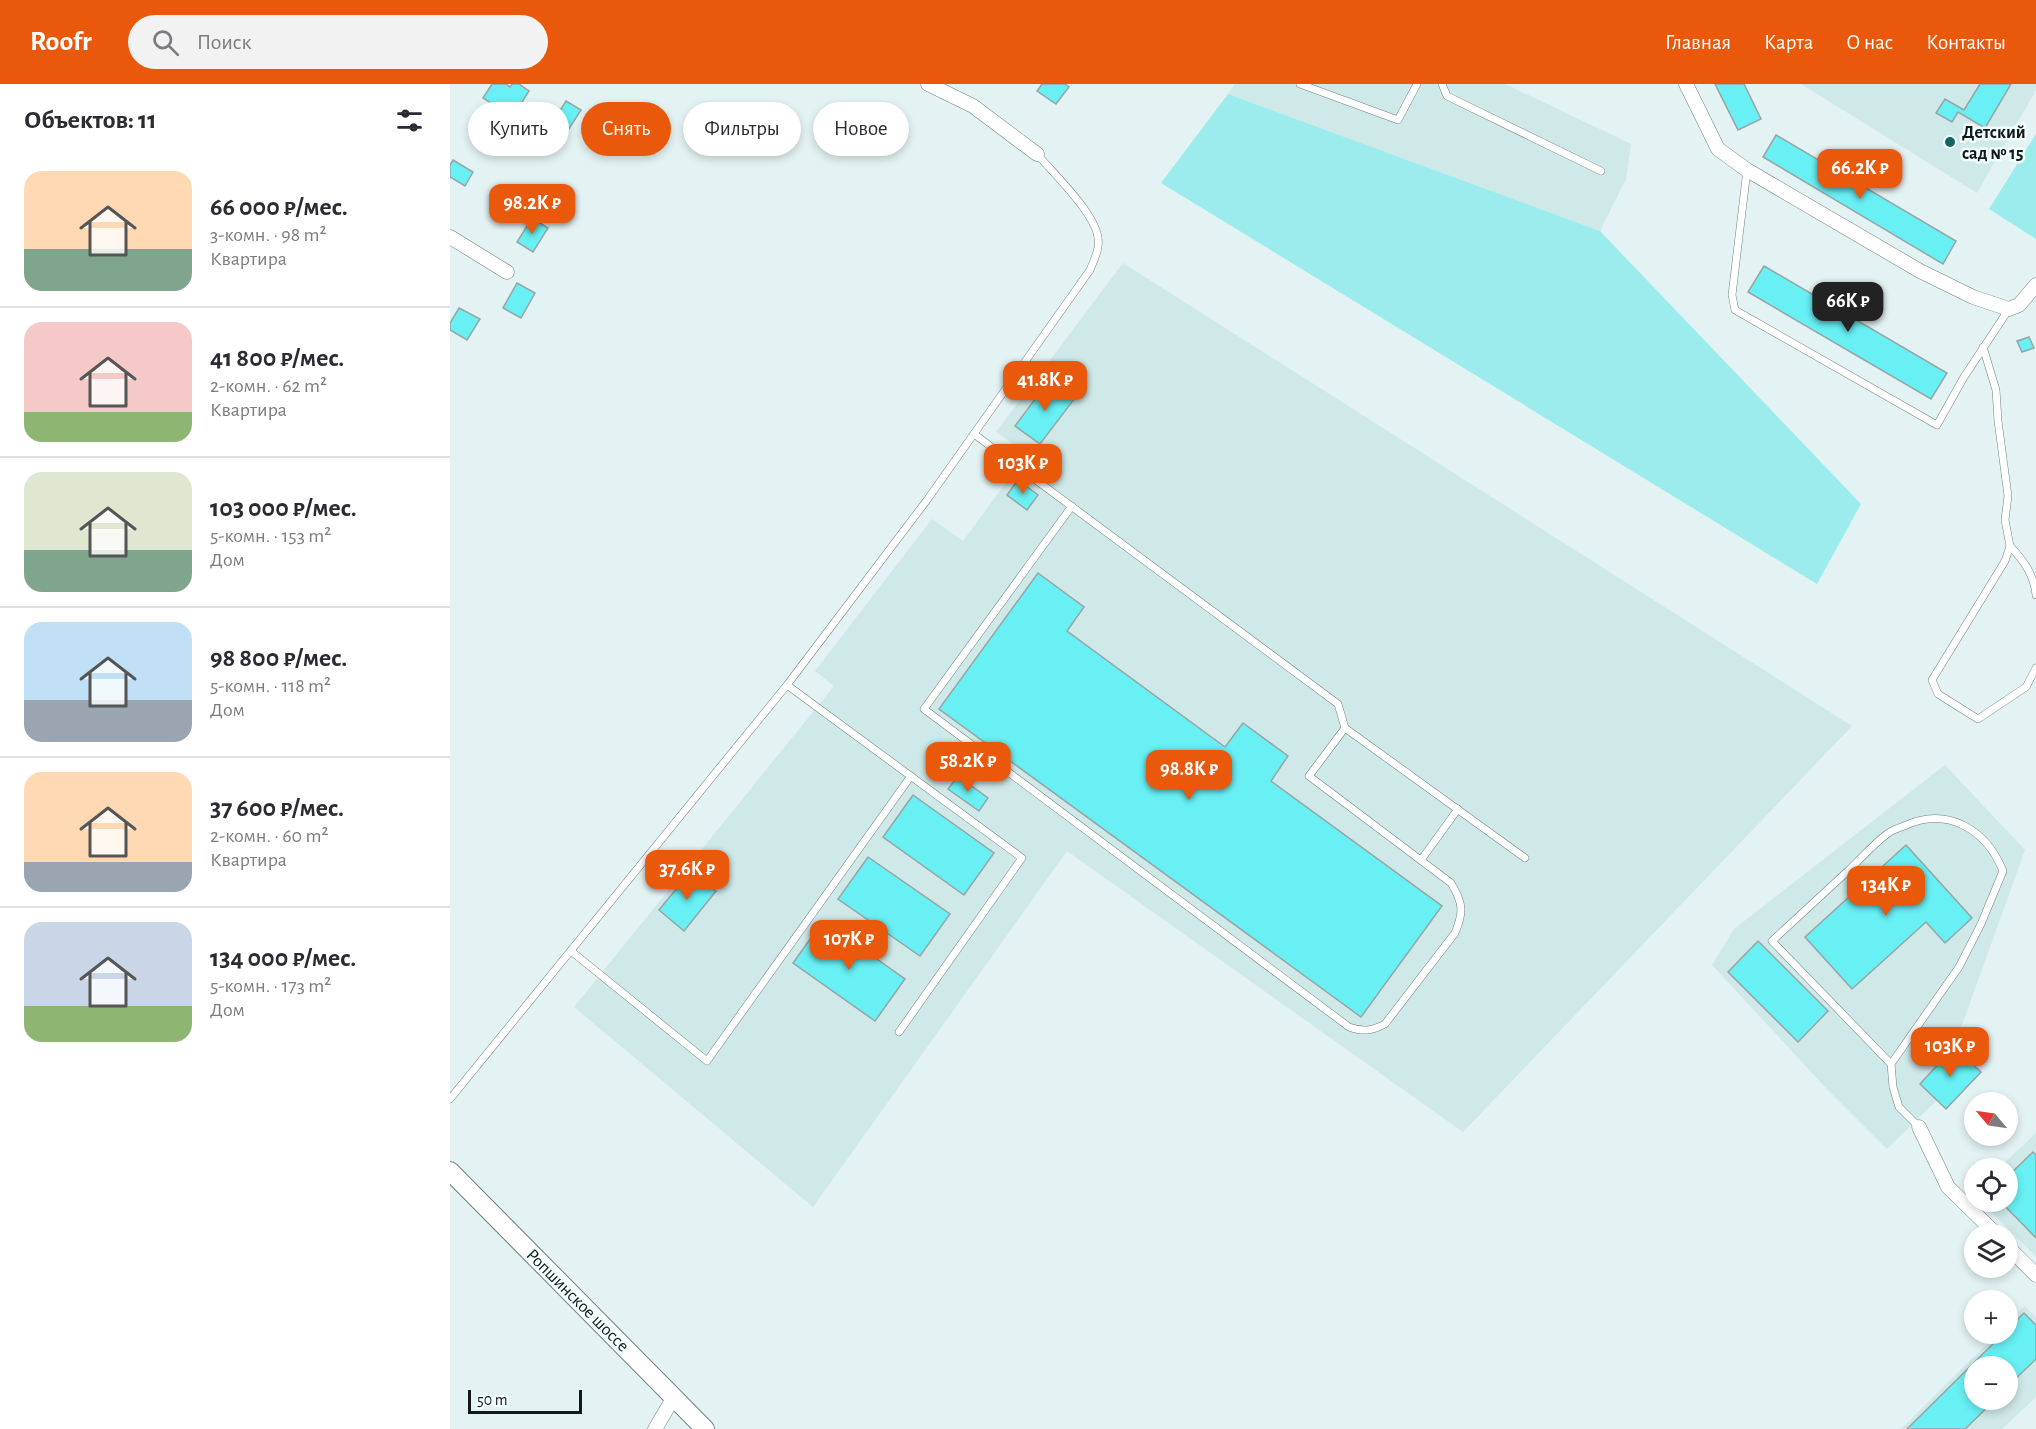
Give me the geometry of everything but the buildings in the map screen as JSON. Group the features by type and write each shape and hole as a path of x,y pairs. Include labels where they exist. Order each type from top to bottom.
{"main road":[{"name":"Ропшинское шоссе","path":"450,1171 705,1429"}],"street":[{"path":"928,84 973,106 1037,154"},
{"path":"1686,84 1718,149 1747,170 1949,287 2009,309 2019,306 2036,285"},
{"path":"450,237 507,272"},
{"path":"1919,1127 1948,1187 1986,1224"},
{"path":"2018,1257 2036,1275"},
{"path":"655,1429 674,1397"}],"lane":[{"path":"1300,84 1398,120 1417,84"},
{"path":"1442,84 1447,96 1600,171"},
{"path":"450,1099 787,685 927,500 1090,270 1097,255 1099,239 1095,225 1037,154"},
{"path":"1747,170 1732,295 1735,310 1937,425 1983,347 2009,309"},
{"path":"1983,347 1996,390 2008,495 2005,520 2010,546 2005,561 1932,680 1938,694 1978,718 2026,687 2036,668"},
{"path":"974,434 1338,704 1345,728 1526,858"},
{"path":"1072,506 924,709 1349,1027 1358,1030 1376,1029 1385,1024 1455,933 1462,908 1451,883 1309,776 1345,728"},
{"path":"2010,546 2024,562 2035,583 2036,595"},
{"path":"787,685 1022,858 899,1032"},
{"path":"571,951 707,1060 911,776"},
{"path":"1421,860 1458,809"},
{"path":"1891,1064 1959,967 1981,924 2003,871 1997,856 1985,841 1965,826 1947,819 1934,817 1915,820 1888,833 1772,941 1891,1064 1893,1087 1899,1107 1919,1127"}],"shaded area":[{"path":"1235,84 1505,84 1631,144 1626,179 1600,231 1228,94"},
{"name":"Детский сад № 15","path":"1801,84 2036,84 2036,90 1977,193"},
{"path":"1228,94 1600,231 1861,504 1817,584 1161,183"},
{"path":"2036,134 2036,239 1989,209"},
{"path":"1123,263 1852,726 1463,1132 1067,851 813,1207 574,1007 834,686 815,671 932,519 963,541 1027,454 996,432"},
{"path":"1945,765 2025,850 1954,1047 1920,1084 1937,1100 1887,1149 1827,1089 1712,965 1734,929"},
{"path":"2036,1133 2036,1257 2018,1239 2018,1224 2004,1224 1992,1212 2018,1212 2018,1158 2010,1158"},
{"path":"2025,1306 2036,1317 2036,1397 2002,1429 1901,1429 1964,1367 1964,1410 2018,1410 2018,1356 1975,1356 1987,1344 2018,1344 2018,1313"}],"place":[{"name":"Детский сад № 15","path":"1950,142"}]}
